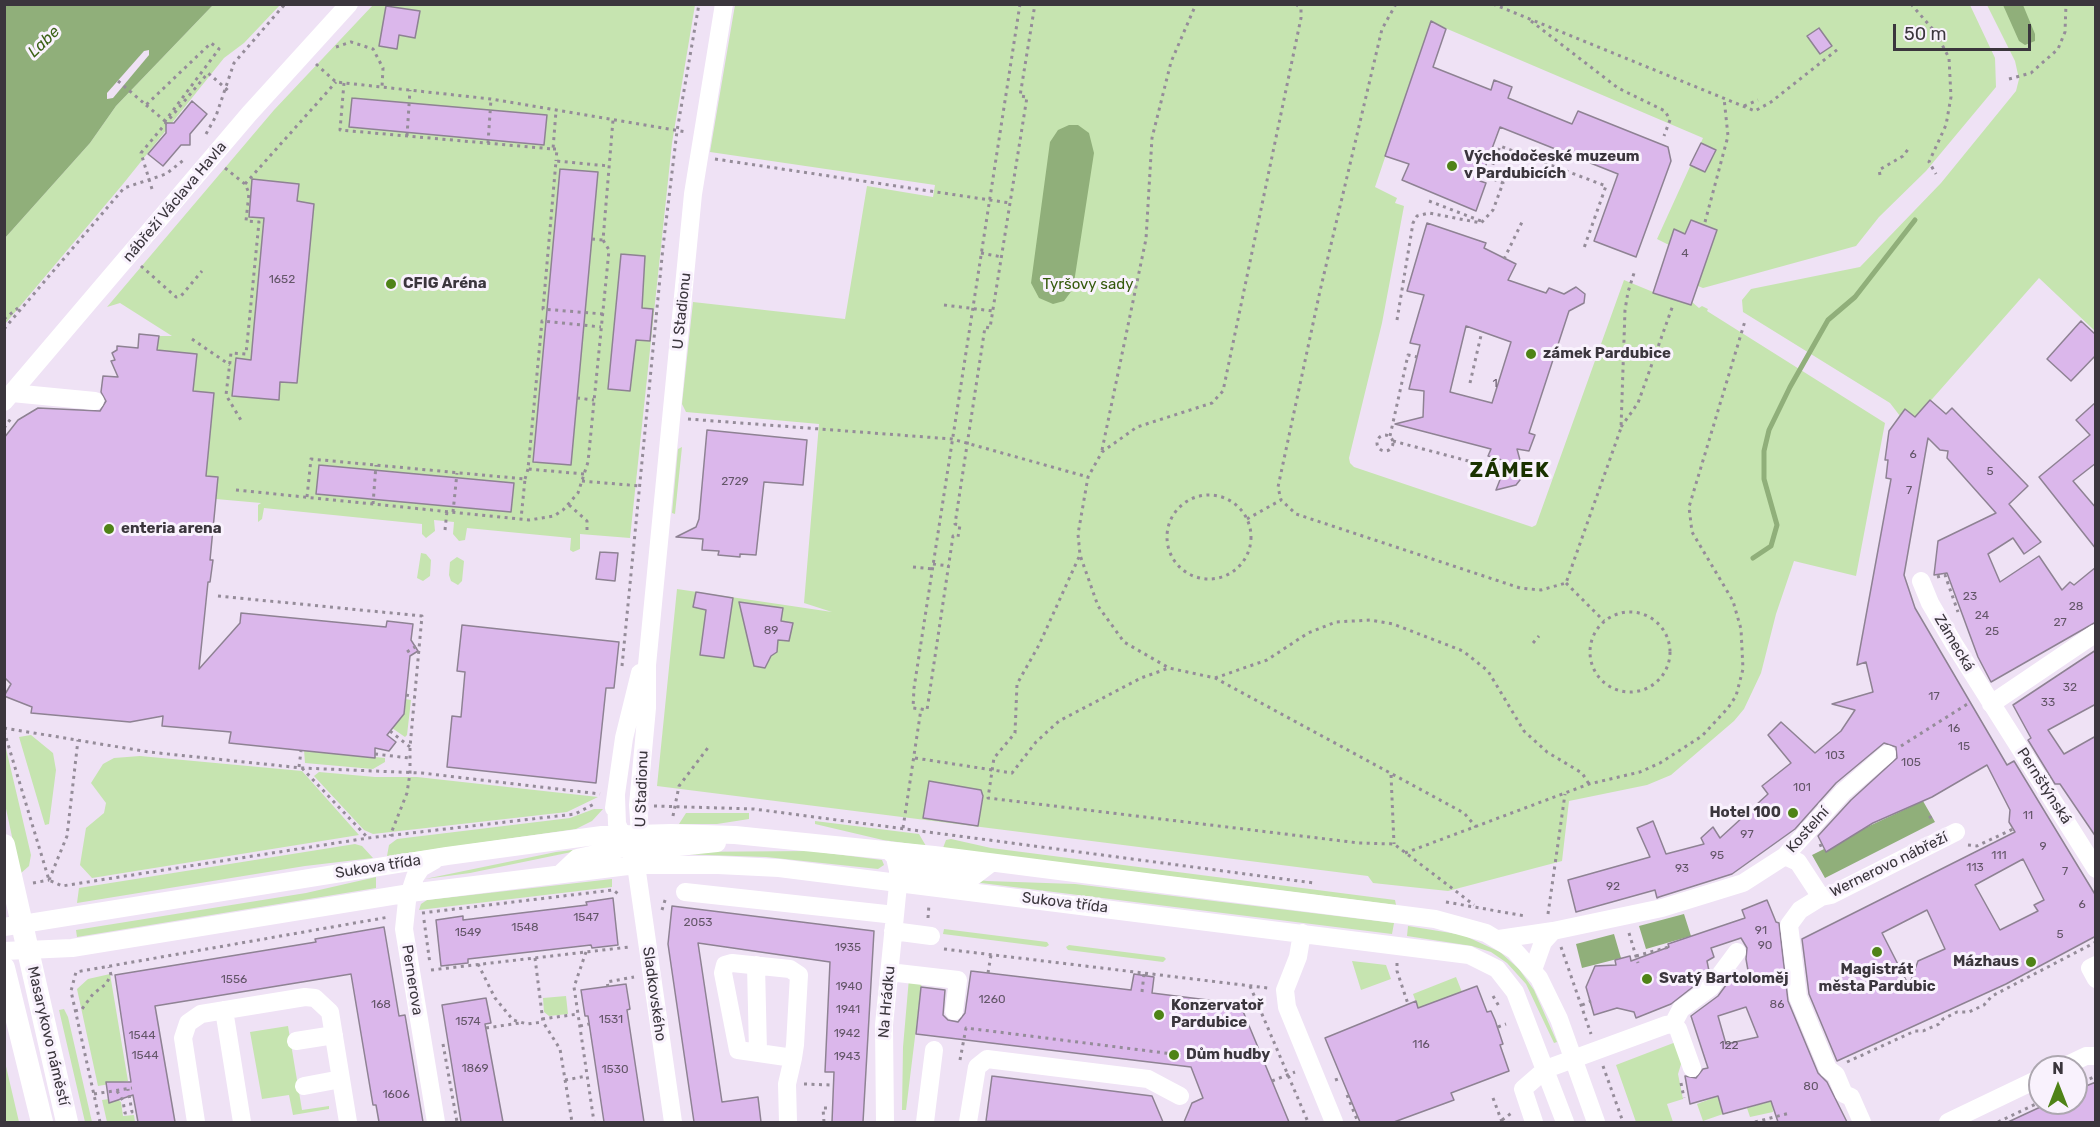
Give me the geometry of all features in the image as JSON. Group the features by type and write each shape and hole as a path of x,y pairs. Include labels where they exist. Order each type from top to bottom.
{"main road":[{"name":"Masarykovo náměstí","path":"4,845 13,926 28,950 67,1122"},
{"name":"Masarykovo náměstí","path":"4,968 42,1122"}],"street":[{"name":"nábřeží Václava Havla","path":"8,398 249,114 349,4"},
{"name":"U Stadionu","path":"636,865 631,839 638,797 647,708 647,665 671,418 699,157 724,4"},
{"path":"8,398 95,401"},
{"name":"Zámecká","path":"1921,580 1936,613 1991,704"},
{"name":"U Stadionu","path":"577,838 591,833 608,822 609,796 651,619"},
{"path":"1991,704 2096,633"},
{"name":"Pernštýnská","path":"1991,704 2096,869"},
{"name":"Kostelní","path":"1499,939 1550,926 1720,892 1756,877 1785,856 1843,792 1887,754"},
{"name":"U Stadionu","path":"609,796 616,820 631,839"},
{"name":"Wernerovo nábřeží","path":"1862,1122 1851,1097 1844,1094 1836,1074 1828,1069 1800,1004 1789,930 1794,915 1821,897 1831,895 1956,832"},
{"name":"Sukova třída","path":"636,865 639,856 649,850 711,846 735,836"},
{"name":"Sukova třída","path":"13,926 447,856 577,838 735,836 888,850 1435,919 1464,925 1499,939"},
{"name":"Sukova třída","path":"560,874 576,858 631,839"},
{"name":"Na Hrádku","path":"885,1122 883,1059 898,882 897,863 888,850"},
{"name":"Pernerova","path":"436,1122 405,937 410,893 421,868 447,856"},
{"path":"1785,856 1798,862 1821,897"},
{"path":"898,882 900,872 909,868 974,876 991,863"},
{"name":"Sukova třída","path":"4,951 72,948 410,893 560,874 636,865 718,864 898,882 1458,953 1491,964 1504,976 1515,992 1546,1069"},
{"name":"Sladkovského","path":"636,865 673,1122"},
{"path":"685,892 894,923 931,935"},
{"path":"1533,970 1550,926"},
{"path":"1302,933 1298,957 1285,990 1287,1007 1334,1122"},
{"path":"1499,939 1514,950 1533,970 1554,1009 1596,1122"},
{"path":"1534,1122 1523,1089 1546,1069 1673,1024 1681,1009 1711,987 1737,952"},
{"path":"788,1122 787,1084 794,1058 799,975 794,970 728,963 723,973 735,1047 741,1052 758,1052 794,1058"},
{"path":"756,965 758,1052"},
{"path":"889,972 958,980 954,1011"},
{"path":"196,1122 183,1038 185,1028 196,1016 311,997 328,1008 348,1122"},
{"path":"224,1010 242,1122"},
{"path":"1673,1024 1678,1029 1692,1068"},
{"path":"296,1041 334,1035"},
{"path":"925,1122 934,1050"},
{"path":"968,1122 976,1067 987,1059 1148,1079 1180,1096"},
{"path":"1546,1069 1566,1122"},
{"path":"304,1086 341,1079"},
{"path":"1948,1122 2028,1084"}],"path":[{"path":"202,139 216,116 234,63 285,4"},
{"path":"628,609 663,247 678,131 699,4"},
{"path":"1020,4 914,688 916,689 913,708 927,710 953,536 958,537 960,525 955,524 985,327 990,328 1027,97 1020,96 1035,4"},
{"path":"1196,4 1171,62 1152,138 1146,239 1102,452 1088,477 1078,534 1080,555 1098,606 1124,642 1169,668 1215,678 1464,813 1476,827"},
{"path":"1102,452 1137,427 1212,403 1223,391 1301,18 1300,9 1296,4"},
{"path":"1396,4 1382,28 1328,258 1278,487 1281,500 1296,514 1520,588 1541,590 1566,583"},
{"path":"1492,4 1755,111 1771,102 1838,49"},
{"path":"1911,4 1936,33 1949,58 1950,106 1946,124 1929,162 1936,174"},
{"path":"2009,79 2031,73 2058,49 2065,32 2067,4"},
{"path":"1527,18 1618,88 1665,111 1670,120 1664,136"},
{"path":"146,105 211,43 219,49 166,122"},
{"path":"330,53 344,43 367,45 378,55 381,62 382,87"},
{"path":"318,66 324,59"},
{"path":"322,69 336,82 491,99 702,135"},
{"path":"152,189 141,153 166,122 208,74 231,93"},
{"path":"118,81 166,122"},
{"path":"245,184 336,82"},
{"path":"344,83 340,130 557,149 552,236 543,309 603,314"},
{"path":"407,135 410,90"},
{"path":"1705,222 1728,135 1724,98"},
{"path":"488,143 491,99"},
{"path":"1743,106 1758,100"},
{"path":"553,149 556,110"},
{"path":"236,490 521,519 554,516 569,504 578,493 584,474 594,400 609,250 603,240 613,120"},
{"path":"1482,222 1493,210 1503,183 1488,177 1500,146 1606,186 1584,248"},
{"path":"1881,175 1879,170 1903,156 1908,149 1904,147"},
{"path":"4,329 124,188 170,171 191,153"},
{"path":"699,157 1010,203"},
{"path":"556,161 609,166"},
{"path":"230,172 245,184 249,193 246,221 259,222 246,354 231,353 226,395 242,422"},
{"path":"1429,201 1482,222"},
{"path":"1397,320 1413,223 1417,216 1430,213 1482,222"},
{"path":"1504,259 1522,222"},
{"path":"592,239 603,240"},
{"path":"981,254 1002,257"},
{"path":"140,265 177,297 181,296 202,271"},
{"path":"1621,428 1625,310 1635,270"},
{"path":"944,305 993,311"},
{"path":"1566,583 1621,428 1638,403 1673,305"},
{"path":"4,319 18,308"},
{"path":"521,519 537,394 542,321 601,327"},
{"path":"1405,853 1589,784 1640,772 1676,755 1717,722 1732,702 1740,683 1744,656 1738,616 1726,589 1697,544 1692,532 1689,507 1745,321"},
{"path":"1470,383 1482,332"},
{"path":"192,339 230,365"},
{"path":"1389,436 1408,355 1417,357"},
{"path":"577,398 594,400"},
{"path":"671,418 952,439 1088,477"},
{"path":"1389,436 1394,441 1491,467"},
{"path":"1389,436 1379,437 1379,448 1389,450 1394,441"},
{"path":"307,497 311,459 525,479"},
{"path":"373,504 376,465"},
{"path":"528,469 584,474"},
{"path":"453,512 457,473"},
{"path":"582,481 640,486"},
{"path":"1205,496 1221,497 1236,505 1247,519 1250,545 1243,562 1230,574 1212,579 1194,577 1173,560 1167,543 1168,526 1176,512 1189,500 1205,496"},
{"path":"1247,519 1281,500"},
{"path":"569,504 587,521 587,534"},
{"path":"445,530 447,512"},
{"path":"1080,555 1039,645 1017,684 1015,733 994,758 988,798 1359,843 1394,844 1474,905 1526,916"},
{"path":"933,564 949,567"},
{"path":"913,567 933,569"},
{"path":"1921,580 1945,575 1959,615"},
{"path":"1566,583 1604,621"},
{"path":"218,596 422,616 407,793 390,836"},
{"path":"1621,613 1641,613 1650,617 1664,631 1670,650 1670,659 1667,669 1655,684 1630,693 1612,689 1598,678 1590,662 1590,644 1604,621 1621,613"},
{"path":"1215,678 1267,660 1308,633 1336,622 1370,620 1393,624 1463,651 1488,671 1524,731 1547,752 1582,773 1589,784"},
{"path":"1533,643 1539,636"},
{"path":"407,652 419,644"},
{"path":"915,758 1012,772 1036,742 1059,721 1141,678 1169,668"},
{"path":"406,696 415,697"},
{"path":"1887,754 1971,702"},
{"path":"903,828 921,709"},
{"path":"49,880 4,729 149,752 301,767 410,772 593,791 609,796"},
{"path":"390,731 410,747"},
{"path":"49,880 67,836 78,740"},
{"path":"673,808 679,786 710,745"},
{"path":"301,751 301,767 368,838"},
{"path":"375,754 409,758"},
{"path":"1391,775 1394,844"},
{"path":"1565,794 1550,926 1623,1122"},
{"path":"24,885 49,880 62,886 368,838 574,814 609,796"},
{"path":"650,806 754,809 1324,885"},
{"path":"1956,832 1960,832 1969,845 1975,847 2013,829"},
{"path":"1820,844 1823,851"},
{"path":"441,911 613,890 620,894 622,902"},
{"path":"930,898 931,935 991,955 1285,990"},
{"path":"423,913 433,981"},
{"path":"100,1122 73,999 71,983 76,972 377,920"},
{"path":"431,970 629,947 628,938"},
{"path":"1630,938 1638,963"},
{"path":"1828,1069 1915,1031 1931,1028 1958,1012 1969,1012 1984,1005 1992,996 2096,942"},
{"path":"1636,957 1669,947"},
{"path":"586,952 574,987 594,1122"},
{"path":"988,973 991,955"},
{"path":"535,958 543,1020 560,1049 572,1122"},
{"path":"1397,960 1397,972 1408,1004"},
{"path":"478,964 480,972 504,1011 520,1023"},
{"path":"75,1011 82,1009 93,993 106,984 111,975 109,966"},
{"path":"1142,992 1144,974"},
{"path":"608,987 607,982 634,977"},
{"path":"1250,986 1308,1122"},
{"path":"1491,993 1510,1034"},
{"path":"1581,1005 1591,1001"},
{"path":"486,1028 578,1014"},
{"path":"980,1030 981,1023"},
{"path":"580,1026 589,1024"},
{"path":"1498,1027 1506,1024"},
{"path":"962,1042 966,1028 1181,1055"},
{"path":"443,1041 457,1122"},
{"path":"1272,1081 1294,1072"},
{"path":"1598,1076 1605,1073"},
{"path":"565,1080 587,1076"},
{"path":"787,1084 831,1085"},
{"path":"94,1094 130,1088 132,1112 125,1113 123,1101 117,1091"},
{"path":"1347,1095 1358,1122"},
{"path":"1493,1098 1502,1122"},
{"path":"824,1122 823,1108 831,1108"},
{"path":"1998,1122 2028,1108"},
{"path":"1755,1122 1790,1113"}],"green space":[{"path":"213,5 280,5 244,43 224,58 123,184 5,324 5,238 90,143 116,106"},
{"name":"CFIG Aréna","path":"373,5 695,5 672,143 630,538 580,534 580,549 573,552 570,550 571,538 467,528 465,540 459,541 453,534 454,522 434,520 435,531 426,538 422,534 422,524 264,508 262,519 258,522 258,505 261,503 216,499 206,476 214,393 193,391 157,350 159,336 172,336 120,303 107,307 274,110"},
{"name":"Tyršovy sady","path":"735,5 1970,5 1995,58 1996,87 1926,171 1879,217 1856,246 1703,288 1698,286 1692,302 1699,308 1702,306 1708,309 1707,311 1885,423 1856,576 1794,561 1776,614 1761,673 1744,709 1734,721 1671,775 1647,785 1569,801 1562,861 1448,891 1373,883 1368,876 657,786 677,589 832,612 804,603 819,424 686,412 682,404 693,302 845,319 867,186 933,197 935,185 710,152","holes":["1431,22 1703,138 1657,239 1669,245 1653,292 1624,280 1536,525 1532,527 1354,467 1350,463 1349,458 1382,323 1404,206 1395,203 1397,198 1375,187"]},
{"path":"1987,5 2095,5 2095,331 2039,278 1918,415 1915,417 1905,410 1900,416 1890,403 1743,312 1742,300 1751,289 1860,267 1941,183 2016,91 2019,79 2015,61"},
{"path":"682,447 675,514 672,513 678,449"},
{"path":"421,553 426,554 431,560 430,576 423,581 417,578"},
{"path":"457,557 464,561 462,581 458,585 451,581 449,575 450,562"},
{"path":"405,699 411,700 405,737 392,728"},
{"path":"31,735 53,753 56,770 49,824 45,825 19,737"},
{"path":"4,740 31,855 29,866 20,874 5,804"},
{"path":"304,750 385,758 385,762 373,769 305,763"},
{"path":"140,756 302,771 359,835 92,878 80,865 86,828 104,813 106,803 91,783 103,764 114,758"},
{"path":"319,772 375,777 417,777 598,797 567,812 373,834 364,830 314,776"},
{"path":"594,809 603,809 592,821 576,829 387,856 389,845 397,839 570,818"},
{"path":"686,813 749,813 749,819 717,824 679,824"},
{"path":"815,821 919,834 926,846 883,840 815,824"},
{"path":"951,839 991,848 1395,900 1396,905 943,848 946,840"},
{"path":"355,844 362,846 373,858 305,866 77,903 79,888"},
{"path":"596,847 470,873 425,879 556,852"},
{"path":"811,851 882,860 884,865 878,869 766,857 677,854 677,852"},
{"path":"943,875 987,881 1075,884 1394,923 1392,934 941,878"},
{"path":"376,877 376,888 77,937 76,930 306,893"},
{"path":"612,879 612,887 419,910 421,904 427,900"},
{"path":"1408,926 1463,935 1500,952 1519,969 1534,990 1557,1042 1554,1043 1526,984 1507,963 1491,952 1472,946 1407,936"},
{"path":"944,929 1047,942 1049,945 1046,947 943,934"},
{"path":"1069,945 1166,959 1163,962 1068,950 1066,947"},
{"path":"1352,961 1386,965 1391,979 1361,990"},
{"path":"110,974 128,1081 98,1086 77,989 88,979"},
{"path":"1456,977 1462,992 1418,1008 1413,994"},
{"path":"909,978 922,980 906,1110 902,1110 903,1047"},
{"path":"566,996 568,1014 549,1016 544,1012 543,998"},
{"path":"64,1009 68,1017 92,1122 85,1122 59,1010"},
{"path":"288,1026 302,1110 329,1106 329,1109 293,1115 289,1095 262,1099 250,1032"},
{"path":"1676,1042 1682,1061 1678,1074 1683,1099 1667,1104 1673,1122 1636,1122 1616,1065"},
{"path":"5,1062 19,1122 5,1122"},
{"path":"1718,1096 1723,1114 1703,1121 1697,1104"},
{"path":"116,1098 121,1102 123,1116 134,1115 135,1122 107,1122 102,1100"},
{"path":"1772,1101 1773,1112 1750,1117 1747,1108"}],"water":[{"name":"Labe","path":"5,5 213,5 116,106 90,143 5,238"},
{"path":"2003,5 2023,5 2035,34 2035,41 2025,45 2019,41"},
{"path":"1069,125 1078,125 1089,133 1094,153 1073,289 1064,301 1053,304 1039,298 1031,283 1050,142 1058,130"},
{"path":"1923,801 1935,822 1825,878 1812,855 1824,849 1826,852 1867,827"},
{"path":"1684,914 1691,936 1646,949 1639,926"},
{"path":"1614,934 1621,958 1582,968 1576,944"}],"pier":[{"path":"149,50 149,55 113,98 107,99 107,93 144,51"}],"building":[{"path":"386,6 420,11 415,38 399,35 397,49 379,46"},
{"path":"1431,21 1446,29 1433,67 1491,90 1494,80 1512,87 1508,98 1572,124 1578,111 1668,147 1671,161 1636,257 1594,241 1618,174 1500,127 1480,181 1486,183 1476,211 1402,180 1409,164 1385,156"},
{"path":"1819,28 1832,46 1820,54 1807,36"},
{"path":"352,98 547,115 544,145 349,127"},
{"path":"192,101 207,114 190,134 190,145 181,145 163,166 148,154 166,133 166,123 174,123"},
{"path":"1701,143 1716,150 1705,172 1690,165"},
{"path":"560,169 598,172 571,465 533,462"},
{"path":"252,179 299,184 297,201 314,204 297,383 280,382 279,400 232,396 236,358 251,360 264,218 249,217"},
{"path":"1691,220 1717,230 1691,305 1653,293 1674,229 1685,234"},
{"name":"zámek Pardubice","path":"1427,223 1486,243 1484,248 1516,264 1508,280 1546,293 1549,288 1564,294 1576,287 1585,294 1584,303 1569,311 1529,433 1535,435 1529,451 1517,449 1524,475 1516,485 1496,490 1503,472 1499,471 1502,460 1488,456 1491,449 1395,424 1423,417 1424,391 1409,389 1420,345 1410,343 1424,295 1407,291","holes":["1466,326 1511,342 1492,403 1450,392"]},
{"path":"621,254 645,256 642,308 653,309 650,341 636,340 630,391 608,389"},
{"path":"2081,321 2096,335 2096,355 2071,381 2047,359"},
{"name":"enteria arena","path":"139,334 159,336 157,350 197,354 193,391 214,393 206,476 218,477 210,560 213,560 210,582 208,582 199,669 240,623 241,613 386,627 387,621 413,624 411,640 418,651 410,656 404,714 387,735 396,742 389,751 375,748 375,758 229,743 231,732 162,726 163,716 130,722 31,713 32,707 4,696 11,684 4,677 4,438 18,420 38,408 100,411 106,401 101,392 103,376 118,377 111,361 115,360 112,353 117,350 117,346 138,348"},
{"path":"1930,400 1946,414 1952,408 2028,486 2009,504 2041,542 2024,554 2013,538 1988,554 2000,582 2039,556 2062,590 2070,582 2074,585 2096,567 2096,622 1991,682 1978,657 1947,573 1934,575 1938,541 1996,513 1947,458 1948,451 1940,450 1928,438 1904,575 1915,608 2007,765 2014,761 2096,896 2096,936 2006,984 1837,1061 1809,994 1802,939 2015,832 2009,822 2010,810 1987,765 1932,797 1873,823 1826,852 1818,836 1851,800 1897,758 1896,747 1884,743 1836,783 1795,829 1732,874 1657,898 1655,890 1576,912 1568,880 1650,857 1637,828 1653,821 1666,854 1704,844 1701,838 1713,827 1720,838 1768,794 1762,786 1791,763 1768,735 1781,722 1815,753 1841,731 1855,710 1832,704 1873,692 1866,662 1857,665 1891,479 1886,478 1888,460 1885,460 1889,431 1905,409 1915,417","holes":["2023,859 2044,900 2034,905 2038,911 2000,930 1975,885","1927,910 1945,949 1918,961 1909,986 1882,933"]},
{"path":"2096,402 2096,463 2073,481 2096,508 2096,549 2039,477 2090,435 2076,420"},
{"path":"707,430 807,440 803,485 764,482 756,555 740,554 740,557 718,555 719,551 702,550 703,539 676,537 696,527 699,519"},
{"path":"319,465 514,483 511,512 316,494"},
{"path":"600,552 618,553 615,581 596,579"},
{"path":"696,592 733,598 724,658 700,655 706,610 693,607"},
{"path":"739,602 783,608 781,621 793,623 789,641 778,640 777,652 771,656 765,668 754,666"},
{"path":"462,625 619,642 614,688 606,688 596,783 447,767 452,716 461,717 465,672 457,671"},
{"path":"2096,650 2096,704 2048,730 2064,754 2096,736 2096,837 2060,784 2055,784 2028,740 2031,738 2013,705"},
{"path":"929,781 981,790 983,796 978,826 923,818"},
{"path":"613,898 618,945 592,948 591,945 468,959 468,963 441,966 436,920 463,916 463,920 587,905 586,902"},
{"path":"1767,900 1776,922 1779,923 1788,1001 1818,1073 1827,1082 1847,1122 1778,1122 1771,1101 1723,1114 1718,1096 1690,1104 1685,1076 1696,1078 1703,1069 1708,1068 1691,1016 1718,996 1729,981 1749,976 1747,948 1741,938 1711,948 1714,957 1707,961 1709,971 1703,979 1671,1004 1636,1018 1634,1012 1617,1008 1594,1015 1586,987 1595,966 1616,965 1615,960 1630,956 1631,961 1669,947 1668,944 1745,918 1742,910","holes":["1746,1007 1758,1037 1726,1044 1718,1016"]},
{"path":"672,906 874,931 863,1122 832,1122 834,1072 825,1072 830,962 698,943 722,1102 758,1097 761,1122 694,1122 668,944"},
{"path":"384,927 399,1016 405,1015 423,1122 379,1122 376,1105 373,1105 351,974 155,1006 175,1122 138,1122 133,1095 109,1103 106,1082 131,1082 115,975 316,942 315,939"},
{"name":"Dům hudby","path":"971,971 1131,990 1134,974 1154,977 1152,993 1240,1004 1289,1122 1184,1122 1192,1103 1203,1098 1191,1067 916,1034 921,987 945,990 943,1015 948,1020 958,1022 965,1013"},
{"path":"626,984 630,1009 627,1010 644,1122 604,1122 588,1016 585,1016 581,990"},
{"path":"1477,986 1487,1012 1491,1011 1495,1020 1509,1071 1451,1093 1454,1100 1394,1122 1360,1122 1325,1038 1416,1001 1418,1008"},
{"path":"486,998 491,1023 485,1024 503,1122 461,1122 442,1005"},
{"path":"992,1076 1152,1096 1163,1122 986,1121"},
{"path":"2096,1082 2096,1122 2008,1122 2028,1113 2028,1115 2088,1115 2088,1085"}],"waterway":[{"path":"1753,558 1771,546 1777,525 1764,479 1764,451 1769,430 1790,387 1828,320 1855,297 1915,220"}],"place":[{"name":"Východočeské muzeum v Pardubicích","path":"1452,166"},
{"name":"CFIG Aréna","path":"391,284"},
{"name":"zámek Pardubice","path":"1531,354"},
{"name":"enteria arena","path":"109,529"},
{"name":"Hotel 100","path":"1793,813"},
{"name":"Magistrát města Pardubic","path":"1877,952"},
{"name":"Mázhaus","path":"2031,962"},
{"name":"Svatý Bartoloměj","path":"1647,979"},
{"name":"Konzervatoř Pardubice","path":"1159,1015"},
{"name":"Dům hudby","path":"1174,1055"}],"district":[{"name":"ZÁMEK","path":"1510,471"}]}
